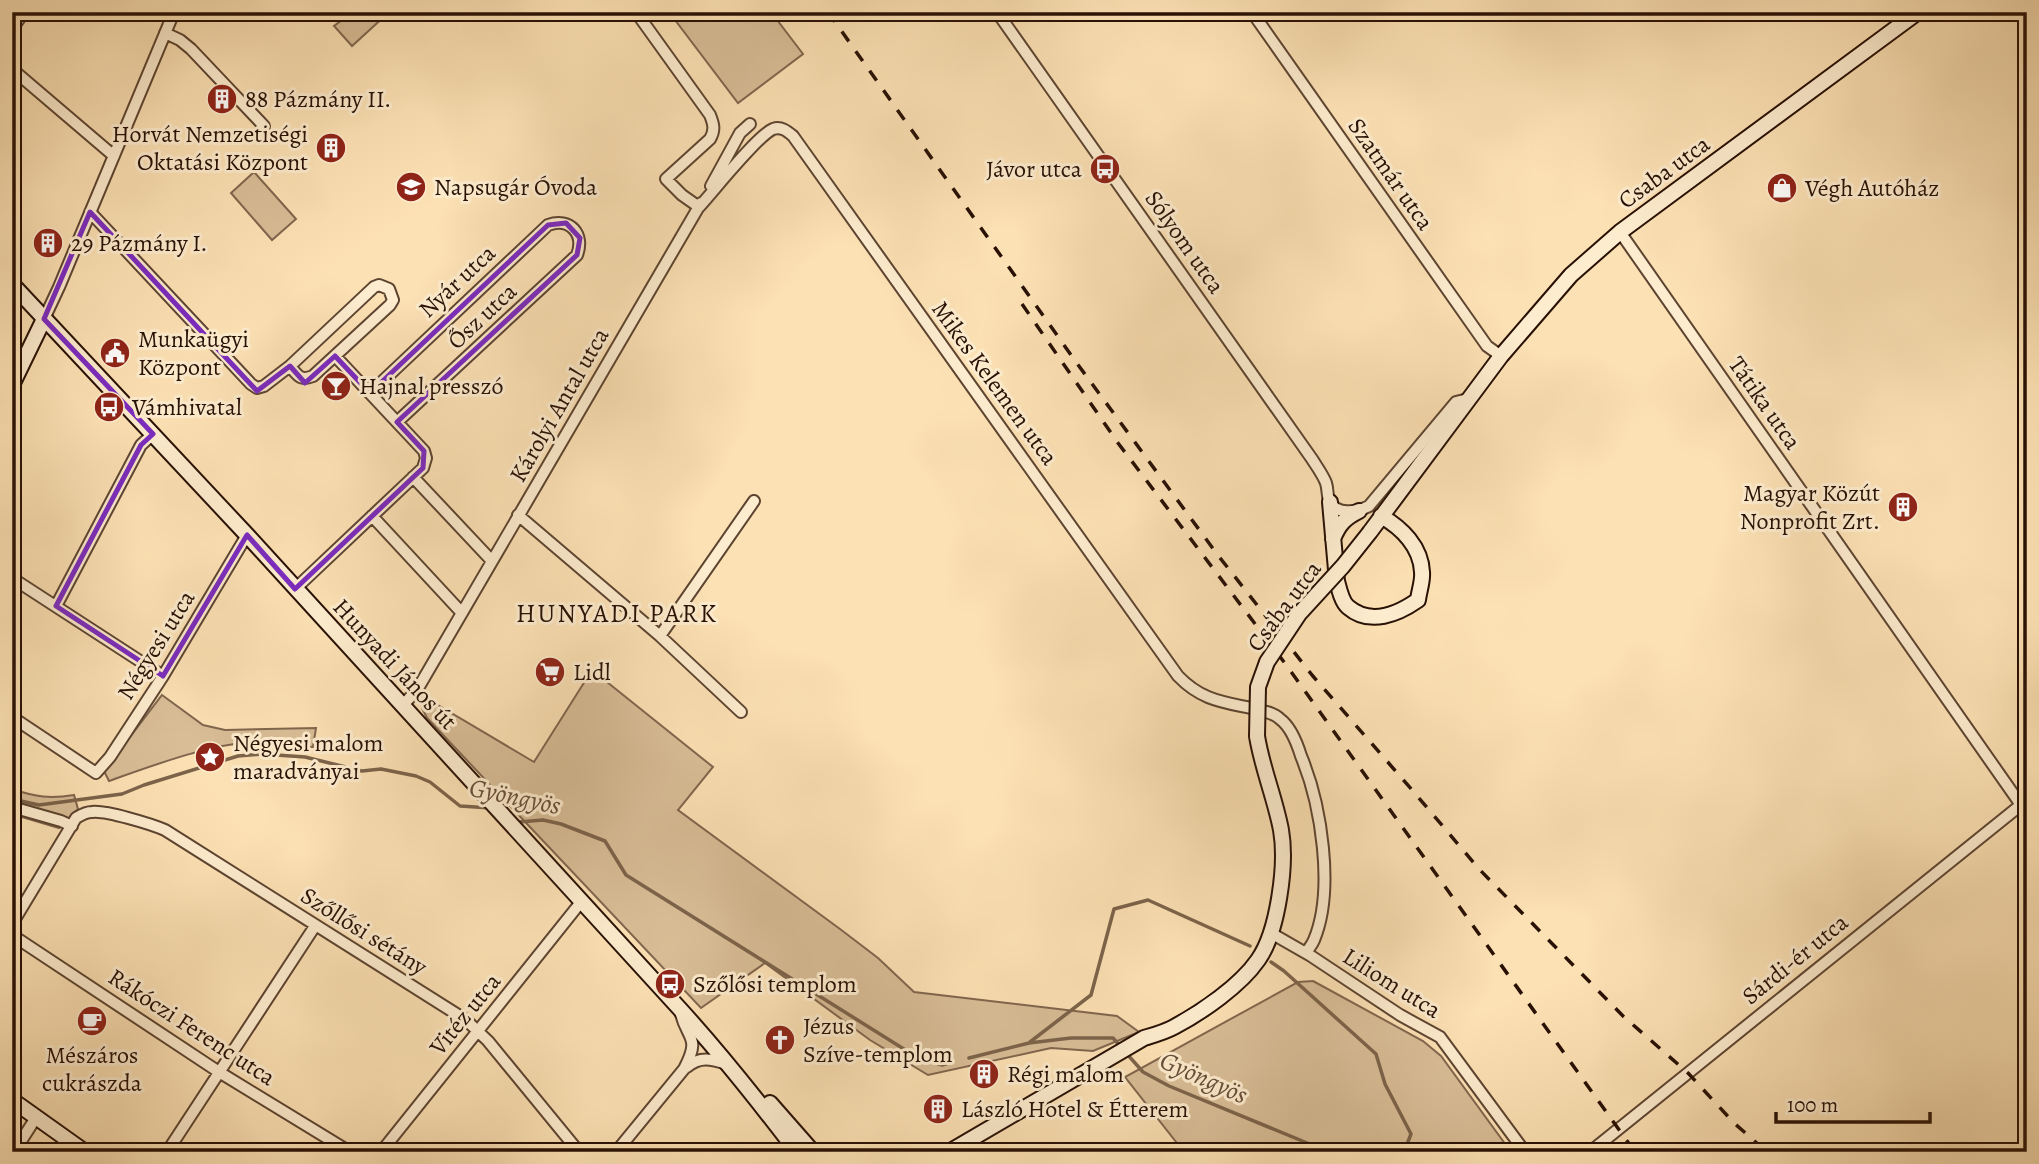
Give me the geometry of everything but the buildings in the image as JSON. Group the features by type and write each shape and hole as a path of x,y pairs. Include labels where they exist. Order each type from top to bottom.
{"street":[{"path":"12,29 24,12"},
{"path":"12,385 59,287 174,12"},
{"path":"636,12 714,124 710,139 666,179 699,208"},
{"name":"Sólyom utca","path":"997,12 1312,459 1325,480 1329,502"},
{"name":"Szatmár utca","path":"1252,12 1487,346 1501,356"},
{"name":"Csaba utca","path":"1271,933 1281,884 1283,848 1276,808 1259,752 1257,698 1262,671 1299,614 1343,566 1501,356 1571,275 1620,232 1918,12"},
{"path":"165,33 191,49 264,126"},
{"path":"12,69 114,156"},
{"name":"Károlyi Antal utca","path":"402,706 417,690 699,208 740,133 750,124"},
{"name":"Mikes Kelemen utca","path":"699,208 761,137 774,128 784,129 793,136 1178,676 1197,693 1267,712 1280,718 1287,726 1306,766 1314,791 1321,835 1324,878 1321,912 1315,937 1306,953"},
{"path":"90,212 257,388 264,386 290,366 374,287 384,286 392,294 390,305 313,376 306,379 300,377 290,366"},
{"name":"Nyár utca","path":"370,393 548,225 558,221 566,223 578,234"},
{"name":"Tátika utca","path":"1620,232 1625,243 2024,803"},
{"name":"Ősz utca","path":"397,422 578,255 581,245 578,234"},
{"name":"Hunyadi János út","path":"12,285 153,434 679,1008 740,1077 797,1152"},
{"path":"295,589 423,468 426,458 424,451 335,356"},
{"name":"Csaba utca","path":"1359,511 1369,506 1455,402 1468,399"},
{"path":"56,606 141,445 153,434"},
{"path":"413,477 492,561"},
{"path":"660,636 754,501"},
{"path":"1329,502 1342,510 1359,511"},
{"path":"1329,502 1337,581 1347,607 1378,617 1392,615 1418,600 1423,573 1418,552 1409,538 1381,516"},
{"path":"1333,540 1338,526 1359,511"},
{"path":"518,515 660,636 741,712"},
{"path":"372,516 461,613"},
{"name":"Négyesi utca","path":"12,717 96,773 110,757 163,676 247,536"},
{"path":"12,578 163,676"},
{"name":"Sárdi-ér utca","path":"1590,1152 2024,803"},
{"path":"12,807 72,826 12,924"},
{"name":"Szőllősi sétány","path":"72,826 76,818 83,813 97,811 148,823 165,830 466,1020 478,1030 579,1152"},
{"name":"Vitéz utca","path":"381,1152 581,902"},
{"path":"167,1152 316,926"},
{"path":"949,1152 1131,1045 1173,1028 1224,995 1258,960 1271,933"},
{"name":"Liliom utca","path":"1271,933 1400,1015 1440,1037 1525,1152"},
{"name":"Rákóczi Ferenc utca","path":"12,935 219,1072 350,1152"},
{"path":"616,1152 684,1069 694,1046 692,1035 682,1022 679,1008"},
{"path":"684,1069 700,1059 729,1065"},
{"name":"Hunyadi János út","path":"740,1077 759,1091 813,1152"},
{"path":"12,1100 85,1152"},
{"path":"15,1152 37,1116"}],"highlighted area":[{"path":"90,212 257,391 290,366 305,383 335,356 370,393 548,225 566,223 580,238 577,255 397,422 424,451 423,468 295,589 247,535 163,676 56,606 141,445 153,434 44,319"}],"shaded area":[{"path":"353,12 387,14 352,46 334,26"},
{"path":"669,12 771,12 803,54 738,103"},
{"path":"254,172 296,219 272,240 231,193"},
{"path":"592,670 713,767 678,810 878,958 914,992 1117,1016 1139,1032 1093,1051 1051,1048 928,1075 870,1040 765,963 701,1008 427,718 422,708 421,695 534,762"},
{"path":"162,695 203,725 225,730 316,728 313,747 271,741 221,746 109,781 104,771"},
{"path":"12,789 43,796 74,795 78,809 59,828 12,814"},
{"path":"1313,981 1423,1041 1441,1056 1511,1152 1184,1152 1125,1077 1298,982"}],"waterway":[{"name":"Gyöngyös","path":"12,799 39,805 122,794 238,756 262,754 305,757 362,771 381,769 416,776 430,782 460,806 491,808"},
{"name":"Gyöngyös","path":"513,817 519,822 543,820 561,824 605,841 626,875 915,1056 942,1065 952,1062"},
{"name":"Gyöngyös","path":"1030,1042 1091,995 1114,909 1148,900 1250,946"},
{"name":"Gyöngyös","path":"1271,962 1376,1054 1385,1084 1411,1134 1404,1152"},
{"name":"Gyöngyös","path":"969,1058 1029,1043 1071,1038 1113,1038 1122,1048"},
{"name":"Gyöngyös","path":"1127,1054 1143,1072 1169,1086 1329,1152"}],"railway":[{"path":"828,12 1076,362 1217,554 1312,675 1479,869 1623,1016 1688,1073 1734,1123 1767,1152"},
{"path":"1022,304 1118,443 1287,666 1635,1152"}],"place":[{"name":"88 Pázmány II.","path":"222,99"},
{"name":"Horvát Nemzetiségi Oktatási Központ","path":"331,148"},
{"name":"Jávor utca","path":"1105,169"},
{"name":"Napsugár Óvoda","path":"411,187"},
{"name":"Végh Autóház","path":"1782,188"},
{"name":"29 Pázmány I.","path":"48,243"},
{"name":"Munkaügyi Központ","path":"115,353"},
{"name":"Hajnal presszó","path":"336,386"},
{"name":"Vámhivatal","path":"109,407"},
{"name":"Magyar Közút Nonprofit Zrt.","path":"1903,507"},
{"name":"Lidl","path":"550,672"},
{"name":"Négyesi malom maradványai","path":"210,757"},
{"name":"Szőlősi templom","path":"670,984"},
{"name":"Mészáros cukrászda","path":"92,1021"},
{"name":"Jézus Szíve-templom","path":"780,1040"},
{"name":"Régi malom","path":"984,1074"},
{"name":"László Hotel & Étterem","path":"938,1109"}],"district":[{"name":"HUNYADI PARK","path":"617,613"}]}
